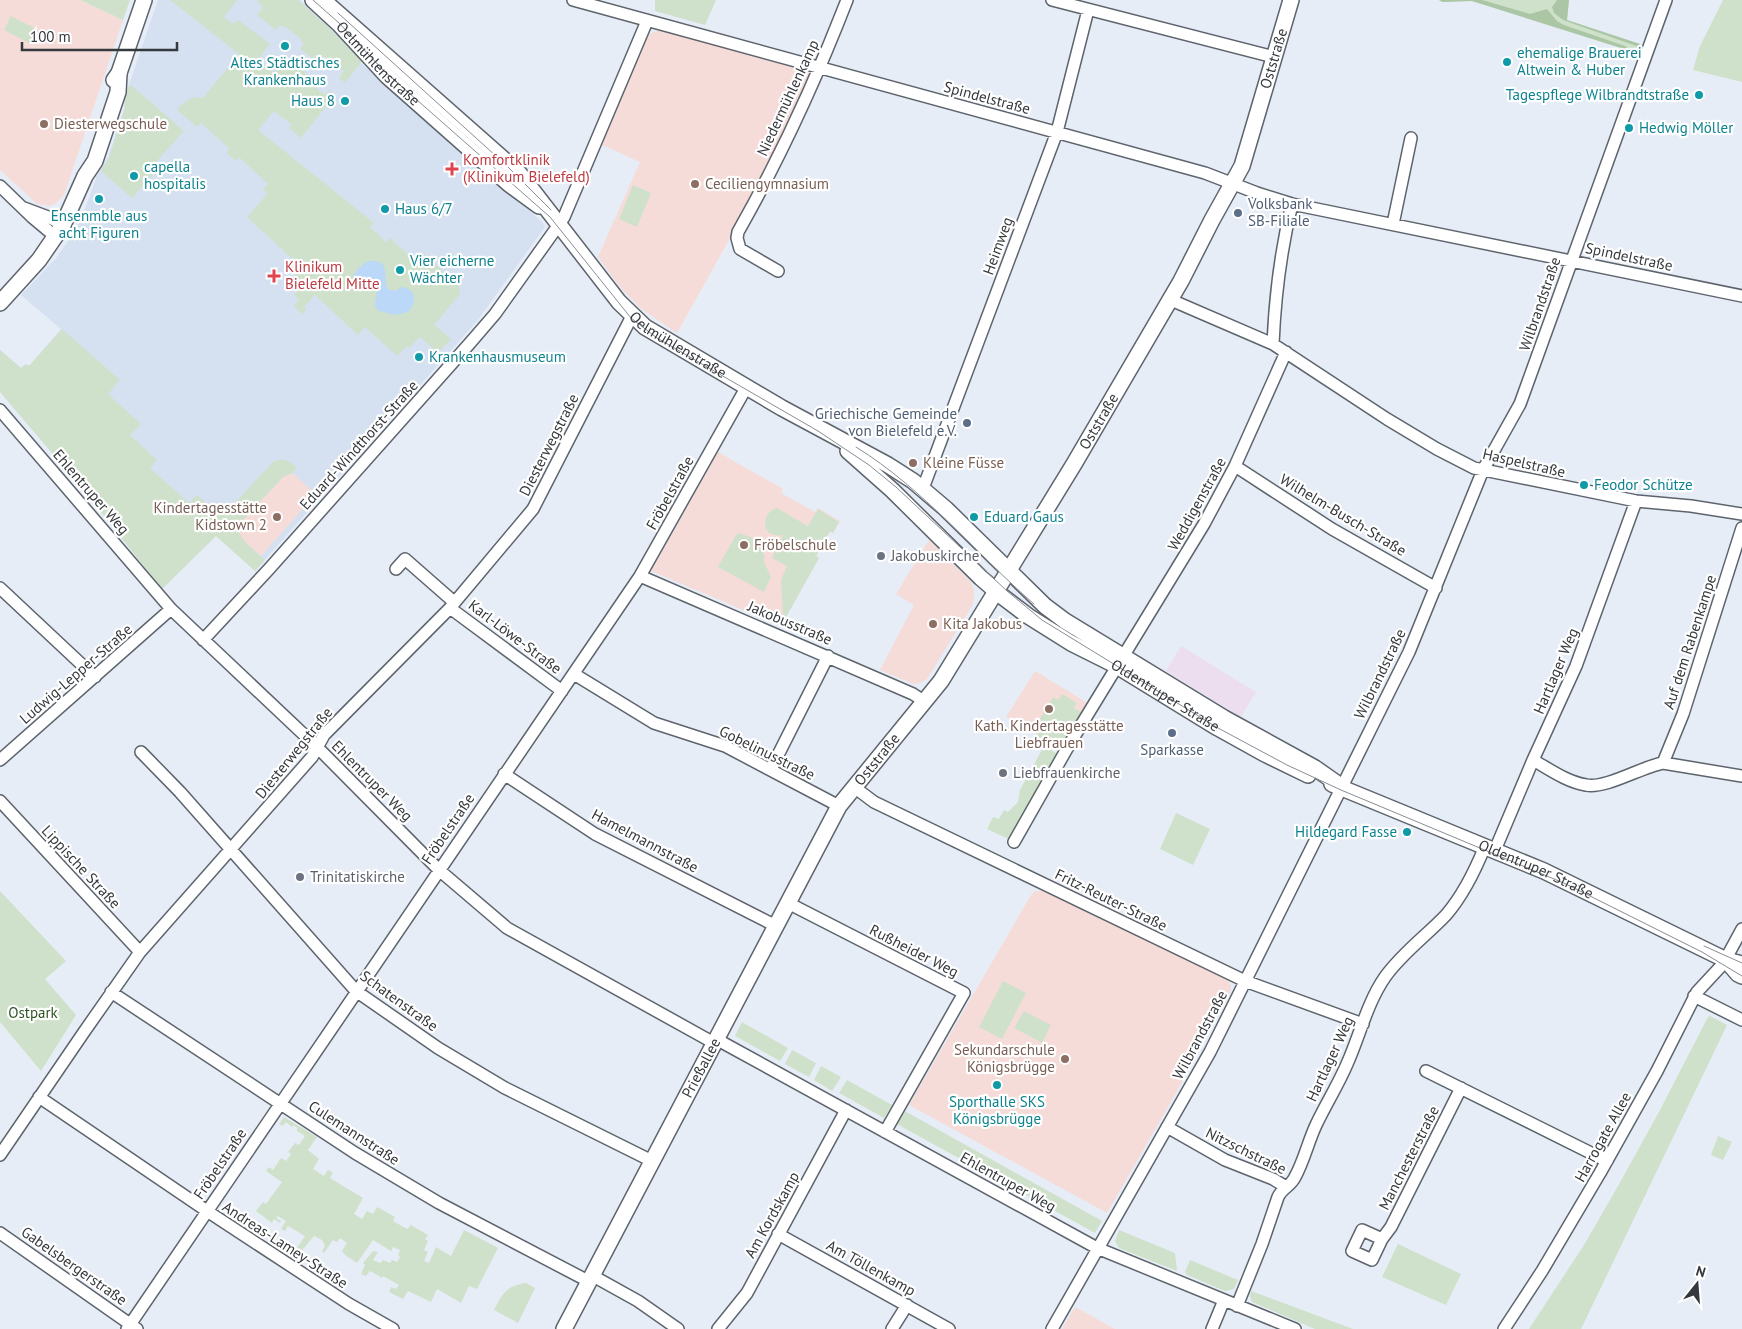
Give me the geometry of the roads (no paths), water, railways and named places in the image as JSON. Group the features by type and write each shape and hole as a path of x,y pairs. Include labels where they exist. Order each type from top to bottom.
{"street":[{"path":"0,303 39,260 60,231 85,176 95,161 118,92 119,73 144,0"},
{"name":"Oelmühlenstraße","path":"313,0 339,24 387,76 509,184 559,224"},
{"name":"Oelmühlenstraße","path":"324,0 519,173 619,302 632,316 658,336 746,388 888,465 922,488 1009,571"},
{"name":"Spindelstraße","path":"573,0 1204,173 1292,204 1742,296"},
{"name":"Niedermühlenkamp","path":"778,271 740,249 737,238 738,232 762,190 821,68 847,0"},
{"path":"1052,0 1274,57"},
{"name":"Oststraße","path":"839,806 941,681 1074,464 1171,300 1242,166 1291,0"},
{"name":"Wilbrandstraße","path":"1052,1329 1210,1052 1409,652 1483,470 1520,404 1666,0"},
{"name":"Heimweg","path":"922,488 1057,132 1088,10"},
{"name":"Eduard-Windthorst-Straße","path":"203,640 269,569 476,336 559,224 647,21"},
{"path":"1393,224 1411,138"},
{"path":"0,186 32,217 60,231"},
{"path":"1273,344 1276,305 1292,204"},
{"name":"Haspelstraße","path":"1171,300 1273,344 1400,427 1455,459 1483,470 1636,501 1691,506 1742,514"},
{"name":"Diesterwegstraße","path":"1,1150 140,952 312,758 324,735 452,605 533,509 632,316"},
{"name":"Weddigenstraße","path":"1014,842 1066,750 1186,556 1235,466 1286,352"},
{"name":"Fröbelstraße","path":"132,1327 280,1103 640,576 746,388"},
{"name":"Ehlentruper Weg","path":"0,410 170,609 317,747 439,870 507,928 846,1110 1097,1248 1295,1329"},
{"name":"Oelmühlenstraße","path":"826,433 855,456 892,490 996,591"},
{"name":"Wilhelm-Busch-Straße","path":"1235,466 1332,529 1436,588"},
{"name":"Hartlager Weg","path":"1238,1306 1278,1197 1281,1191 1291,1184 1295,1178 1306,1146 1347,1065 1375,995 1385,977 1399,960 1440,921 1458,900 1490,848 1576,666 1636,501"},
{"name":"Auf dem Rabenkampe","path":"1663,763 1683,714 1742,528"},
{"name":"Karl-Löwe-Straße","path":"396,569 405,559 452,605 562,691"},
{"name":"Oldentruper Straße","path":"1009,571 1055,614 1120,662"},
{"name":"Jakobusstraße","path":"640,576 828,656 913,694 925,702"},
{"path":"0,588 95,677"},
{"name":"Oldentruper Straße","path":"996,591 1028,616 1053,632 1120,662 1315,768 1342,787 1490,848 1569,883 1726,960 1742,964"},
{"name":"Ludwig-Lepper-Straße","path":"0,760 170,609"},
{"path":"771,769 828,656"},
{"name":"Gobelinusstraße","path":"574,674 654,723 725,746 839,806"},
{"name":"Schatenstraße","path":"141,752 180,792 356,991 438,1048 505,1088 652,1161"},
{"path":"1533,760 1573,781 1587,786 1602,784 1652,765 1663,763 1742,776"},
{"name":"Hamelmannstraße","path":"504,774 595,834 776,926"},
{"name":"Fritz-Reuter-Straße","path":"854,787 874,802 1245,981 1363,1024"},
{"name":"Lippische Straße","path":"0,801 140,952"},
{"name":"Prießallee","path":"564,1329 839,806"},
{"name":"Rußheider Weg","path":"788,903 964,993 885,1132"},
{"name":"Harrogate Allee","path":"1504,1329 1551,1256 1607,1161 1694,996 1726,960 1742,929"},
{"name":"Oldentruper Straße","path":"1726,960 1742,976"},
{"name":"Culemannstraße","path":"111,992 355,1154 439,1203 638,1301 678,1329"},
{"path":"1694,996 1742,1020"},
{"path":"1426,1071 1607,1161"},
{"name":"Manchesterstraße","path":"1382,1239 1391,1227 1461,1088"},
{"name":"Andreas-Lamey-Straße","path":"39,1097 207,1211 349,1304 393,1329"},
{"name":"Am Kordskamp","path":"718,1329 747,1293 846,1110"},
{"name":"Nitzschstraße","path":"1167,1127 1225,1160 1273,1179 1286,1187"},
{"name":"Gabelsbergerstraße","path":"0,1233 132,1327"},
{"name":"Am Töllenkamp","path":"778,1234 949,1329"},
{"path":"1212,1329 1224,1300"},
{"path":"892,1329 906,1305"}],"water":[{"path":"368,261 380,262 383,265 388,289 396,291 401,287 413,293 413,304 408,312 395,315 379,311 375,306 376,288 372,284 361,287 353,281 357,270"}],"tram line":[{"path":"313,0 339,23 384,71 550,217 631,318 657,338 818,431 869,465 896,487 1007,591 1042,620 1218,728 1287,765 1341,790 1566,884 1702,952 1742,976"},
{"path":"338,13 507,166 551,210"},
{"path":"856,447 881,464 926,501 1034,604"},
{"path":"1704,946 1742,963"}],"place":[{"name":"Altes Städtisches Krankenhaus","path":"285,46"},
{"name":"ehemalige Brauerei Altwein & Huber","path":"1507,62"},
{"name":"Tagespflege Wilbrandtstraße","path":"1699,95"},
{"name":"Haus 8","path":"345,101"},
{"name":"Diesterwegschule","path":"44,124"},
{"name":"Hedwig Möller","path":"1629,128"},
{"name":"Komfortklinik (Klinikum Bielefeld)","path":"452,169"},
{"name":"capella hospitalis","path":"134,176"},
{"name":"Ceciliengymnasium","path":"695,184"},
{"name":"Ensenmble aus acht Figuren","path":"99,199"},
{"name":"Haus 6/7","path":"385,209"},
{"name":"Volksbank SB-Filiale","path":"1238,213"},
{"name":"Vier eicherne Wächter","path":"400,270"},
{"name":"Klinikum Bielefeld Mitte","path":"274,276"},
{"name":"Krankenhausmuseum","path":"419,357"},
{"name":"Griechische Gemeinde von Bielefeld e.V.","path":"967,423"},
{"name":"Kleine Füsse","path":"913,463"},
{"name":"Feodor Schütze","path":"1584,485"},
{"name":"Kindertagesstätte Kidstown 2","path":"277,517"},
{"name":"Eduard Gaus","path":"974,517"},
{"name":"Fröbelschule","path":"744,545"},
{"name":"Jakobuskirche","path":"881,556"},
{"name":"Kita Jakobus","path":"933,624"},
{"name":"Kath. Kindertagesstätte Liebfrauen","path":"1049,709"},
{"name":"Sparkasse","path":"1172,733"},
{"name":"Liebfrauenkirche","path":"1003,773"},
{"name":"Hildegard Fasse","path":"1407,832"},
{"name":"Trinitatiskirche","path":"300,877"},
{"name":"Sekundarschule Königsbrügge","path":"1065,1059"},
{"name":"Sporthalle SKS Königsbrügge","path":"997,1085"}],"park label":[{"name":"Ostpark","path":"33,1013"}]}
